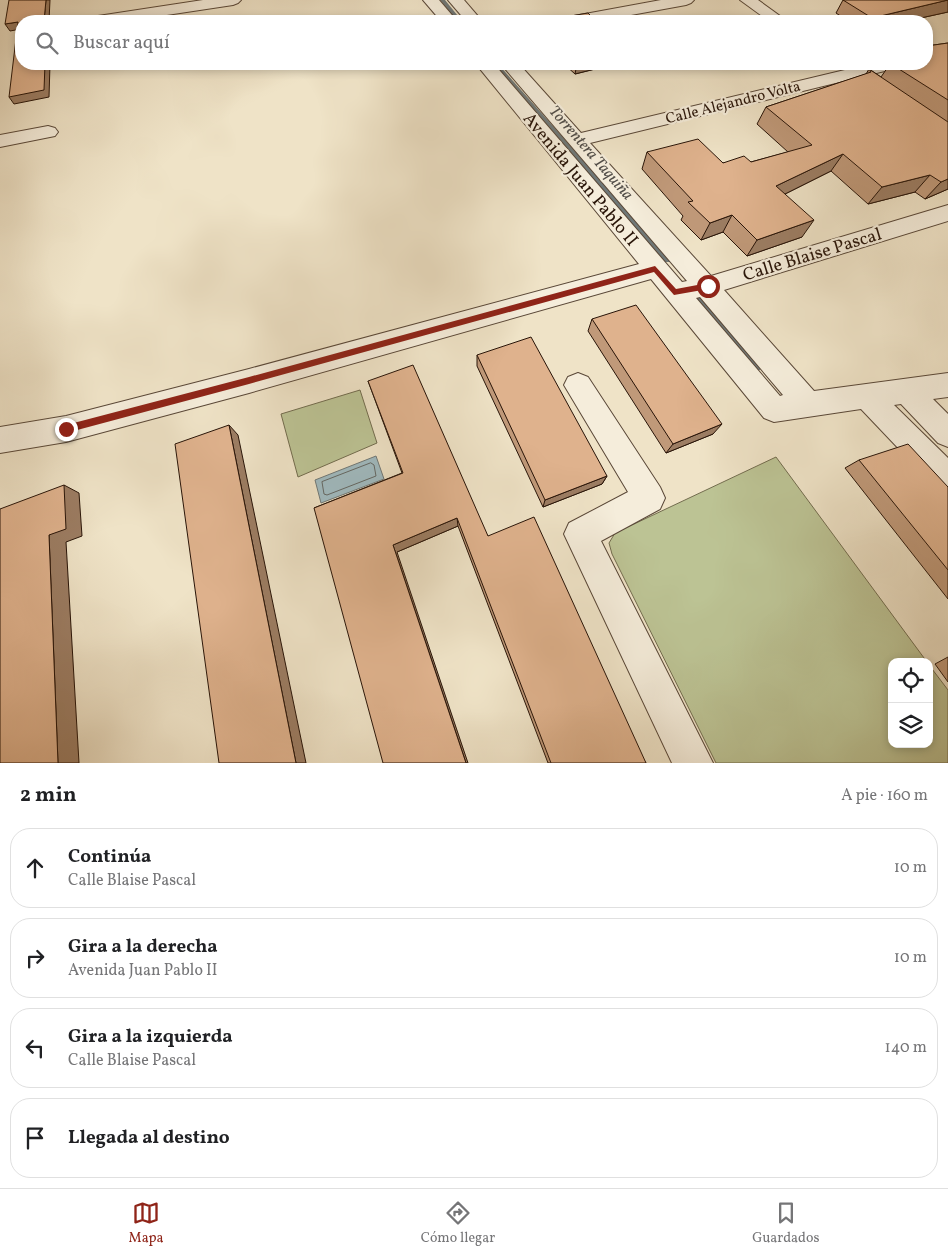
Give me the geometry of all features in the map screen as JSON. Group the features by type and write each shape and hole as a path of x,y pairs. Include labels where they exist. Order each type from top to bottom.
{"street":[{"path":"133,15 208,2 233,0"},
{"path":"431,0 444,15"},
{"path":"456,0 469,15"},
{"path":"606,15 686,0"},
{"path":"748,0 770,15"},
{"name":"Avenida Juan Pablo II","path":"490,70 774,410 808,404"},
{"name":"Avenida Juan Pablo II","path":"515,70 708,286 808,404"},
{"name":"Calle Alejandro Volta","path":"576,140 838,70"},
{"path":"849,70 876,89"},
{"path":"0,140 48,132"},
{"name":"Calle Blaise Pascal","path":"674,292 708,286 948,213"},
{"path":"0,440 75,426 249,381 655,269"},
{"path":"578,385 649,498 580,534 692,763"},
{"path":"808,404 948,385"},
{"path":"906,390 948,434"},
{"path":"868,397 948,479"}],"green space":[{"path":"360,390 377,443 298,477 281,414"},
{"path":"776,457 924,658 888,658 888,748 933,748 933,670 948,690 948,763 716,763 612,554 609,543 615,533"}],"water":[{"path":"376,456 384,479 321,503 315,480"}],"building":[{"path":"9,0 46,0 45,15 15,15 15,22 5,24"},
{"path":"843,0 948,0 885,15 867,15"},
{"path":"948,43 948,100 900,70 933,70 933,45"},
{"path":"15,47 15,70 45,70 44,90 9,97"},
{"path":"870,70 948,122 948,179 941,182 930,175 882,187 843,154 776,186 814,220 757,240 732,215 710,223 688,202 693,201 647,152 698,139 723,163 744,156 751,162 812,145 766,107 871,72"},
{"path":"636,305 722,424 673,444 592,319"},
{"path":"531,337 607,476 545,500 477,355"},
{"path":"413,365 488,536 534,517 646,763 551,763 457,518 393,545 466,763 383,763 314,508 403,473 368,381"},
{"path":"229,425 296,763 219,763 175,444"},
{"path":"908,444 948,487 948,570 859,460"},
{"path":"64,485 66,529 49,535 58,763 0,763 0,509"}],"waterway":[{"name":"Torrentera Taquiña","path":"442,0 455,15"},
{"name":"Torrentera Taquiña","path":"500,70 667,260"},
{"name":"Torrentera Taquiña","path":"697,296 757,367"}],"route":[{"path":"66,429 249,381 655,269 674,292 708,286"}]}
